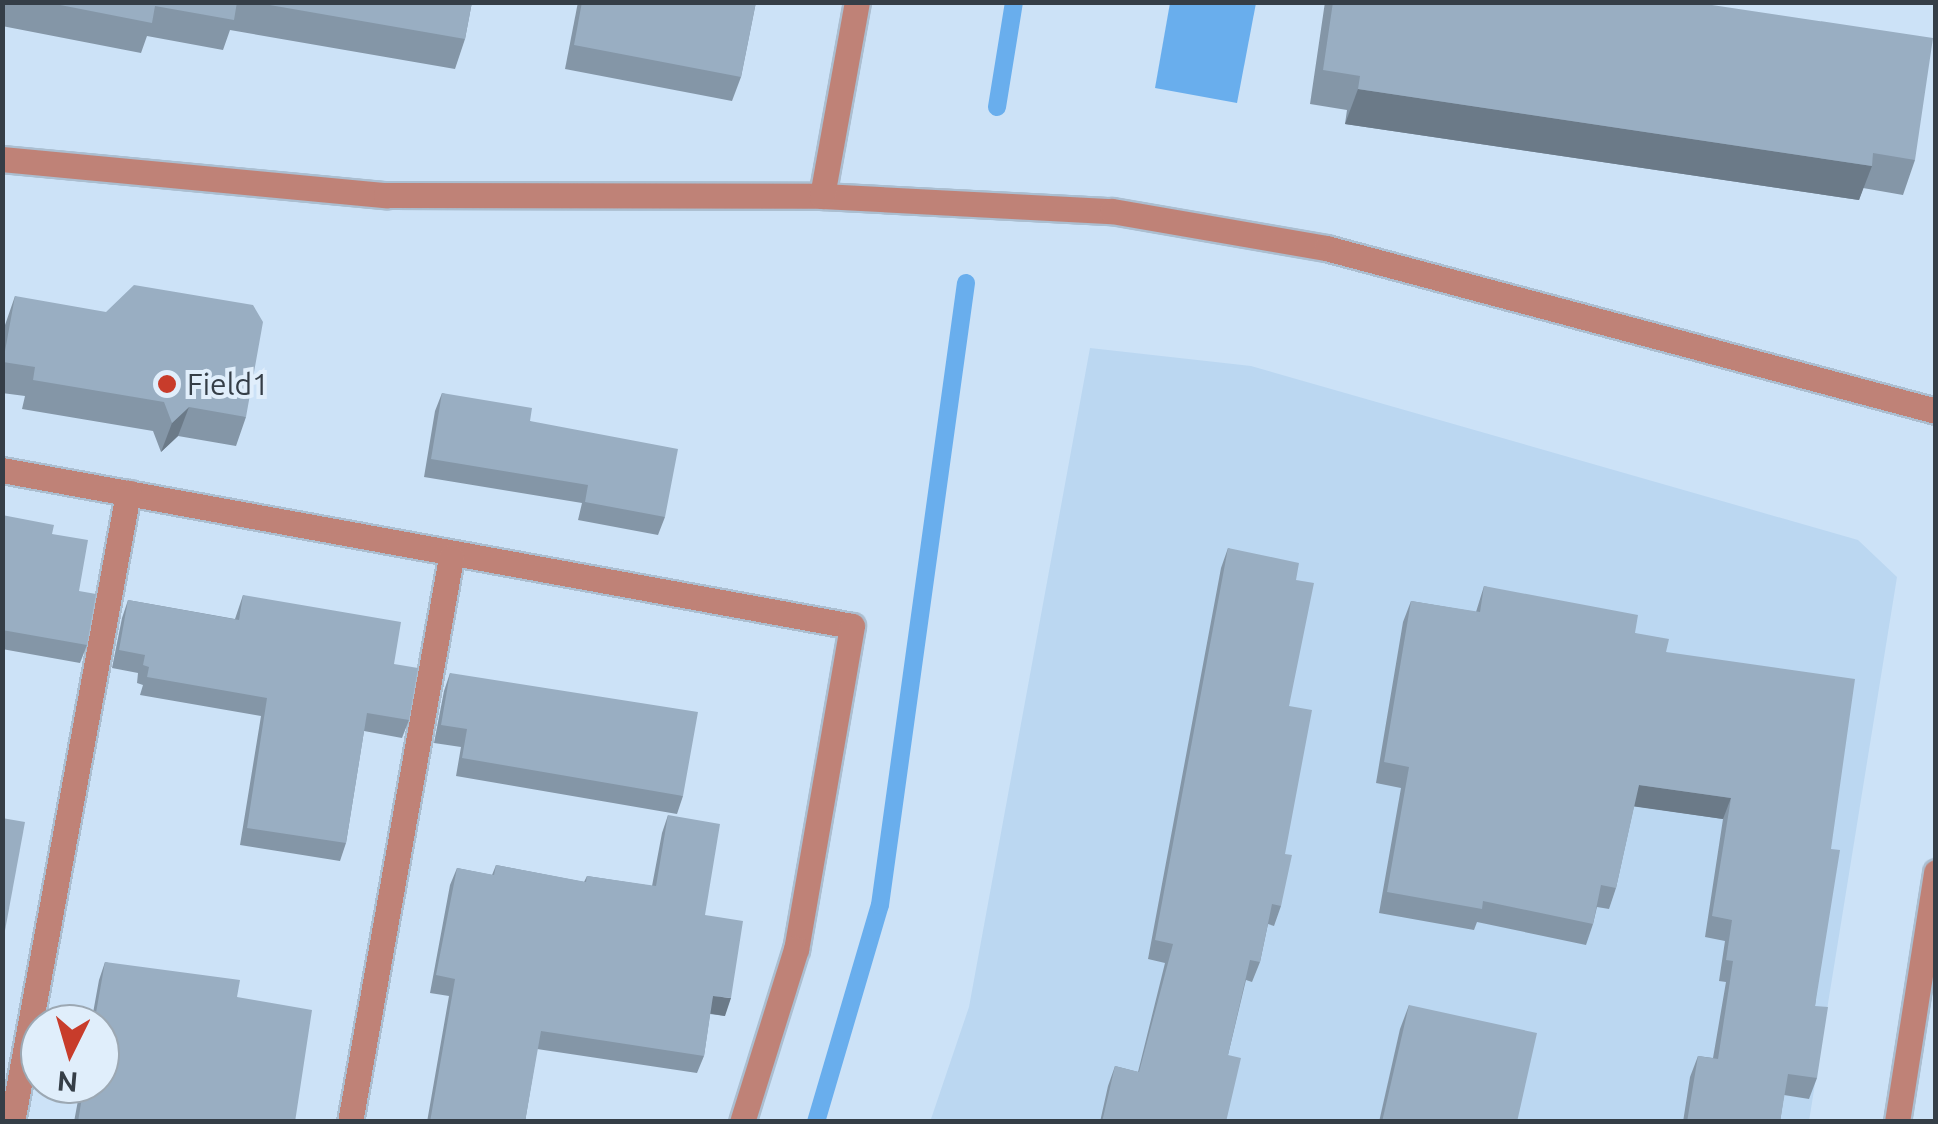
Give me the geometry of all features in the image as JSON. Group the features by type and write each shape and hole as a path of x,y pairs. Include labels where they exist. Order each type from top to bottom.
{"street":[{"path":"822,196 857,2"},
{"path":"2,159 386,195 822,196 1112,210 1326,248 1936,411"},
{"path":"2,470 451,556 852,626 796,949 742,1122"},
{"path":"12,1122 128,493"},
{"path":"350,1122 451,556"},
{"path":"1897,1122 1936,872"}],"shaded area":[{"path":"1090,348 1251,366 1858,540 1897,577 1809,1121 930,1122 969,1007"}],"water":[{"path":"1170,3 1256,3 1237,103 1155,88"}],"building":[{"path":"45,2 237,2 234,20 155,6 152,23"},
{"path":"253,2 472,2 465,39"},
{"path":"582,2 756,2 741,77 574,45"},
{"path":"1333,2 1692,2 1933,38 1915,160 1873,153 1872,166 1358,89 1360,76 1323,70"},
{"path":"134,285 253,305 263,322 246,417 189,407 172,423 164,402 33,380 35,367 3,362 15,296 106,312"},
{"path":"442,393 532,408 530,421 678,449 665,517 585,502 588,485 431,459"},
{"path":"2,515 54,525 52,534 88,540 79,591 96,594 87,645 2,630"},
{"path":"1228,548 1299,563 1296,580 1314,583 1289,706 1312,710 1285,854 1292,855 1281,906 1272,904 1260,962 1250,960 1228,1055 1241,1058 1226,1122 1102,1122 1115,1066 1139,1072 1173,944 1155,940"},
{"path":"1484,586 1638,615 1635,633 1669,639 1666,652 1855,679 1831,849 1840,850 1815,1006 1828,1007 1817,1078 1788,1074 1780,1122 1687,1122 1698,1056 1718,1059 1733,961 1726,960 1732,920 1712,916 1731,798 1639,785 1616,888 1601,885 1593,924 1483,901 1482,909 1387,892 1409,767 1384,762 1411,601 1480,612"},
{"path":"243,595 401,622 394,664 418,668 409,720 367,713 346,843 247,828 267,698 147,677 145,655 119,650 128,600 239,620"},
{"path":"450,673 698,712 683,796 462,758 467,729 441,725"},
{"path":"668,815 720,824 705,915 743,921 731,998 713,996 704,1056 541,1031 525,1122 430,1122 455,979 436,975 457,868 494,875 496,865 586,882 587,876 656,886"},
{"path":"2,818 25,822 4,936 2,936"},
{"path":"105,962 240,980 237,997 312,1010 295,1122 78,1122 81,1104 120,1104 120,1004 98,1004"},
{"path":"1409,1005 1537,1033 1517,1122 1382,1122"}],"waterway":[{"path":"997,107 1014,2"},
{"path":"816,1122 880,905 966,283"}],"place":[{"name":"Field1","path":"167,384"}]}
